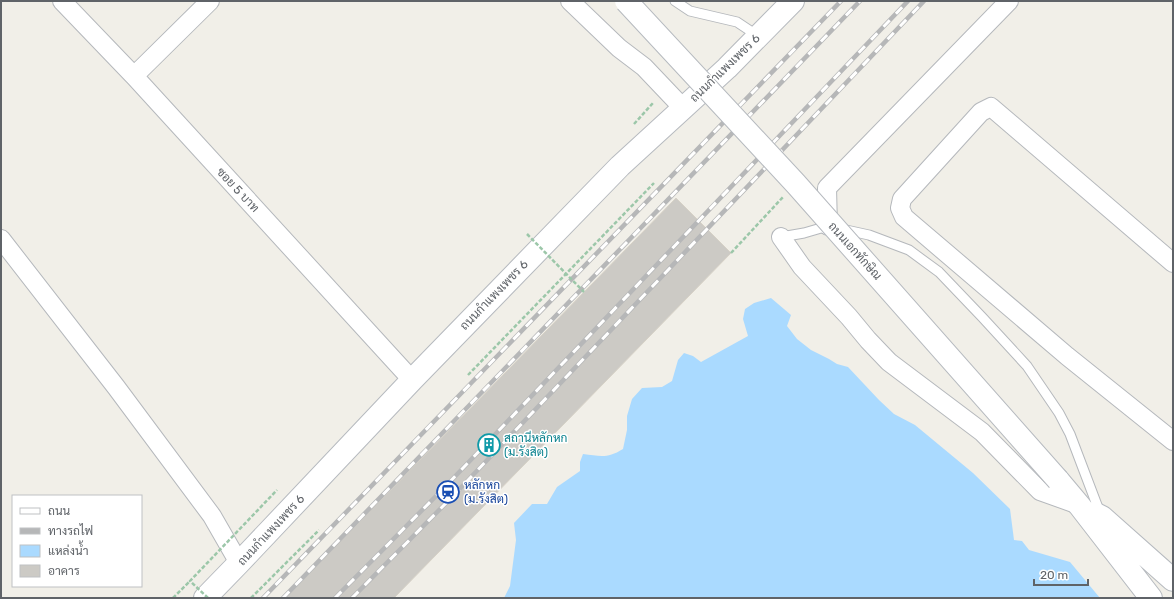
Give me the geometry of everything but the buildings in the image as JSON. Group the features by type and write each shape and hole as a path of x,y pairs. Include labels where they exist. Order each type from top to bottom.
{"street":[{"name":"ซอย 5 บาท","path":"62,1 134,76 412,380"},
{"path":"570,1 619,48 644,67 683,108"},
{"name":"ถนนเอกทักษิณ","path":"626,1 796,184 1058,480 1149,595"},
{"name":"ถนนกำแพงเพชร 6","path":"205,598 412,380 620,166 727,68 793,1"},
{"path":"828,226 827,188 1009,1"},
{"path":"134,76 202,4"},
{"path":"1173,263 991,107 981,112 902,199 900,208 904,217 1067,356 1173,441"},
{"path":"781,237 802,267 889,362 982,432 1040,492 1079,505"},
{"path":"1,239 116,387 212,516 239,563"},
{"name":"ถนนเอกทักษิณ","path":"1079,505 1102,517 1171,578"},
{"path":"1149,595 1171,578"}],"lane":[{"path":"675,1 690,11 737,22 758,36"},
{"path":"781,237 804,234 828,226 869,235 909,250 939,272 1027,366 1059,413 1070,434 1102,517"}],"path":[{"path":"630,129 665,90"},
{"path":"468,375 654,183"},
{"path":"731,253 796,184"},
{"path":"527,234 584,292"},
{"path":"173,598 277,490"},
{"path":"251,598 318,530"},
{"path":"190,581 208,598"}],"water":[{"path":"771,298 791,315 787,326 797,339 811,350 837,364 848,367 894,414 915,425 973,473 1010,509 1014,540 1022,541 1029,550 1070,562 1100,598 504,598 510,586 516,540 514,523 532,504 547,504 557,487 580,471 580,462 583,454 608,456 623,449 627,430 627,416 632,399 642,388 662,387 672,381 678,360 684,353 693,356 701,362 748,336 743,319 745,309 754,303"}],"railway":[{"path":"263,598 841,1"},
{"path":"283,598 860,1"},
{"path":"335,598 444,488 908,1"},
{"path":"352,598 453,496 924,1"}],"place":[{"name":"สถานีหลักหก (ม.รังสิต)","path":"489,445"},
{"name":"หลักหก (ม.รังสิต)","path":"448,492"}]}
